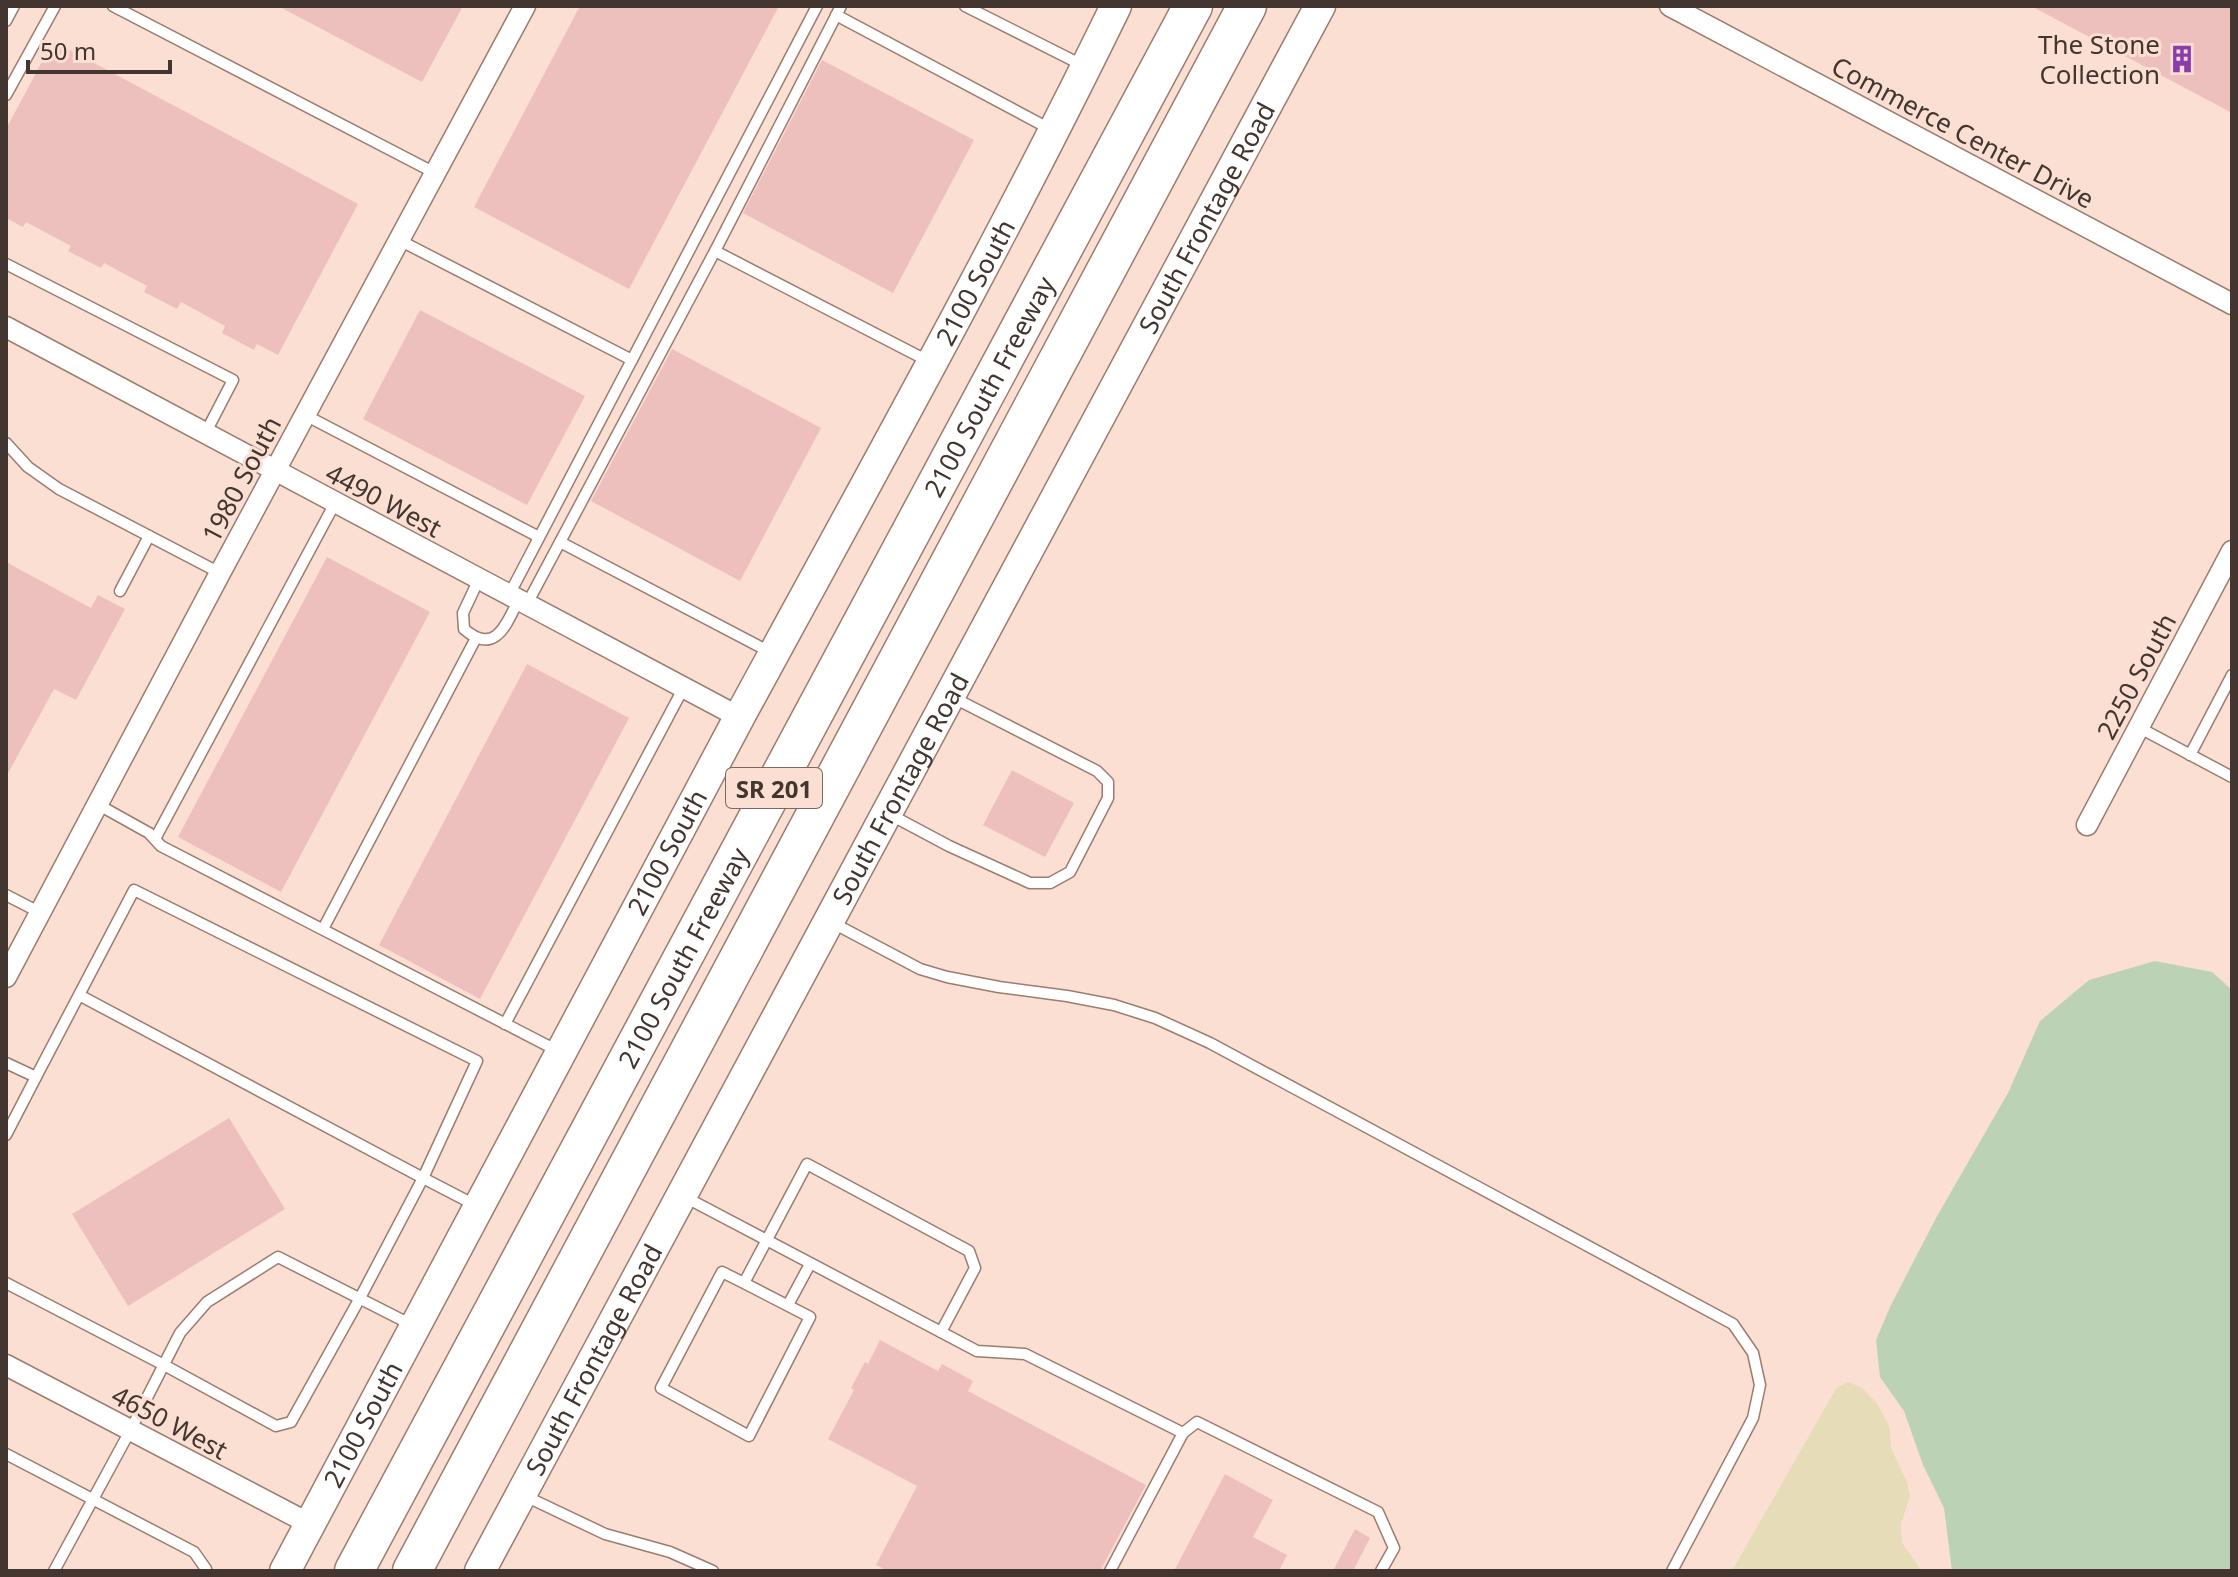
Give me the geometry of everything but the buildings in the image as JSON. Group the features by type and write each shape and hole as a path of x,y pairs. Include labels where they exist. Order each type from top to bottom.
{"highway":[{"name":"2100 South Freeway","path":"354,1571 1193,6"},
{"name":"2100 South Freeway","path":"412,1571 1247,6"}],"street":[{"name":"1980 South","path":"6,977 525,6"},
{"name":"2100 South","path":"285,1571 1054,132 1116,6"},
{"name":"South Frontage Road","path":"480,1571 1320,6"},
{"name":"Commerce Center Drive","path":"1670,6 2232,304"},
{"name":"4490 West","path":"6,327 739,717"},
{"name":"2250 South","path":"2087,825 2232,551"},
{"name":"4650 West","path":"6,1365 310,1524"}],"lane":[{"path":"6,21 14,6"},
{"path":"6,95 55,6"},
{"path":"113,6 435,173"},
{"path":"518,600 539,537 817,6"},
{"path":"965,6 1086,67"},
{"path":"479,579 462,620 464,629 476,638 487,640 502,631 518,600 560,542 839,11 1054,132"},
{"path":"399,240 632,360"},
{"path":"715,251 931,363"},
{"path":"6,264 233,380 205,434"},
{"path":"305,415 539,537"},
{"path":"6,443 28,467 59,489 220,573"},
{"path":"155,839 335,503"},
{"path":"120,591 149,536"},
{"path":"560,542 774,654"},
{"path":"323,929 476,638"},
{"path":"2190,755 2232,675"},
{"path":"505,1024 684,687"},
{"path":"885,813 1030,883 1050,883 1070,872 1108,798 1108,782 1097,771 948,696"},
{"path":"2138,727 2232,777"},
{"path":"97,804 149,833 161,846 561,1053"},
{"path":"6,1135 134,890 477,1061 423,1178 291,1422 276,1426 6,1283"},
{"path":"6,895 39,912"},
{"path":"828,921 920,969 999,987 1114,1005 1155,1018 1210,1043 1733,1324 1753,1353 1760,1385 1753,1418 1672,1571"},
{"path":"79,995 478,1207"},
{"path":"6,1063 36,1077"},
{"path":"744,1283 807,1164 969,1251 975,1268 941,1332"},
{"path":"681,1195 977,1351 1025,1354 1183,1433"},
{"path":"54,1571 180,1333 207,1302 278,1257 415,1327"},
{"path":"788,1305 810,1264"},
{"path":"722,1272 744,1283 810,1317 749,1436 661,1388 722,1272"},
{"path":"1110,1571 1183,1433 1197,1422 1378,1512 1394,1548 1381,1571"},
{"path":"6,1454 194,1552 205,1571"},
{"path":"521,1494 605,1534 670,1552 713,1571"}],"green space":[{"path":"2155,961 2212,972 2232,990 2232,1571 1952,1571 1944,1508 1923,1465 1904,1411 1880,1377 1876,1340 1936,1218 2008,1093 2040,1021 2089,980"}],"sand":[{"path":"1849,1382 1862,1388 1877,1403 1889,1426 1891,1448 1910,1496 1901,1524 1902,1543 1922,1571 1732,1571 1837,1387"}],"place":[{"name":"The Stone Collection","path":"2182,59"}]}
